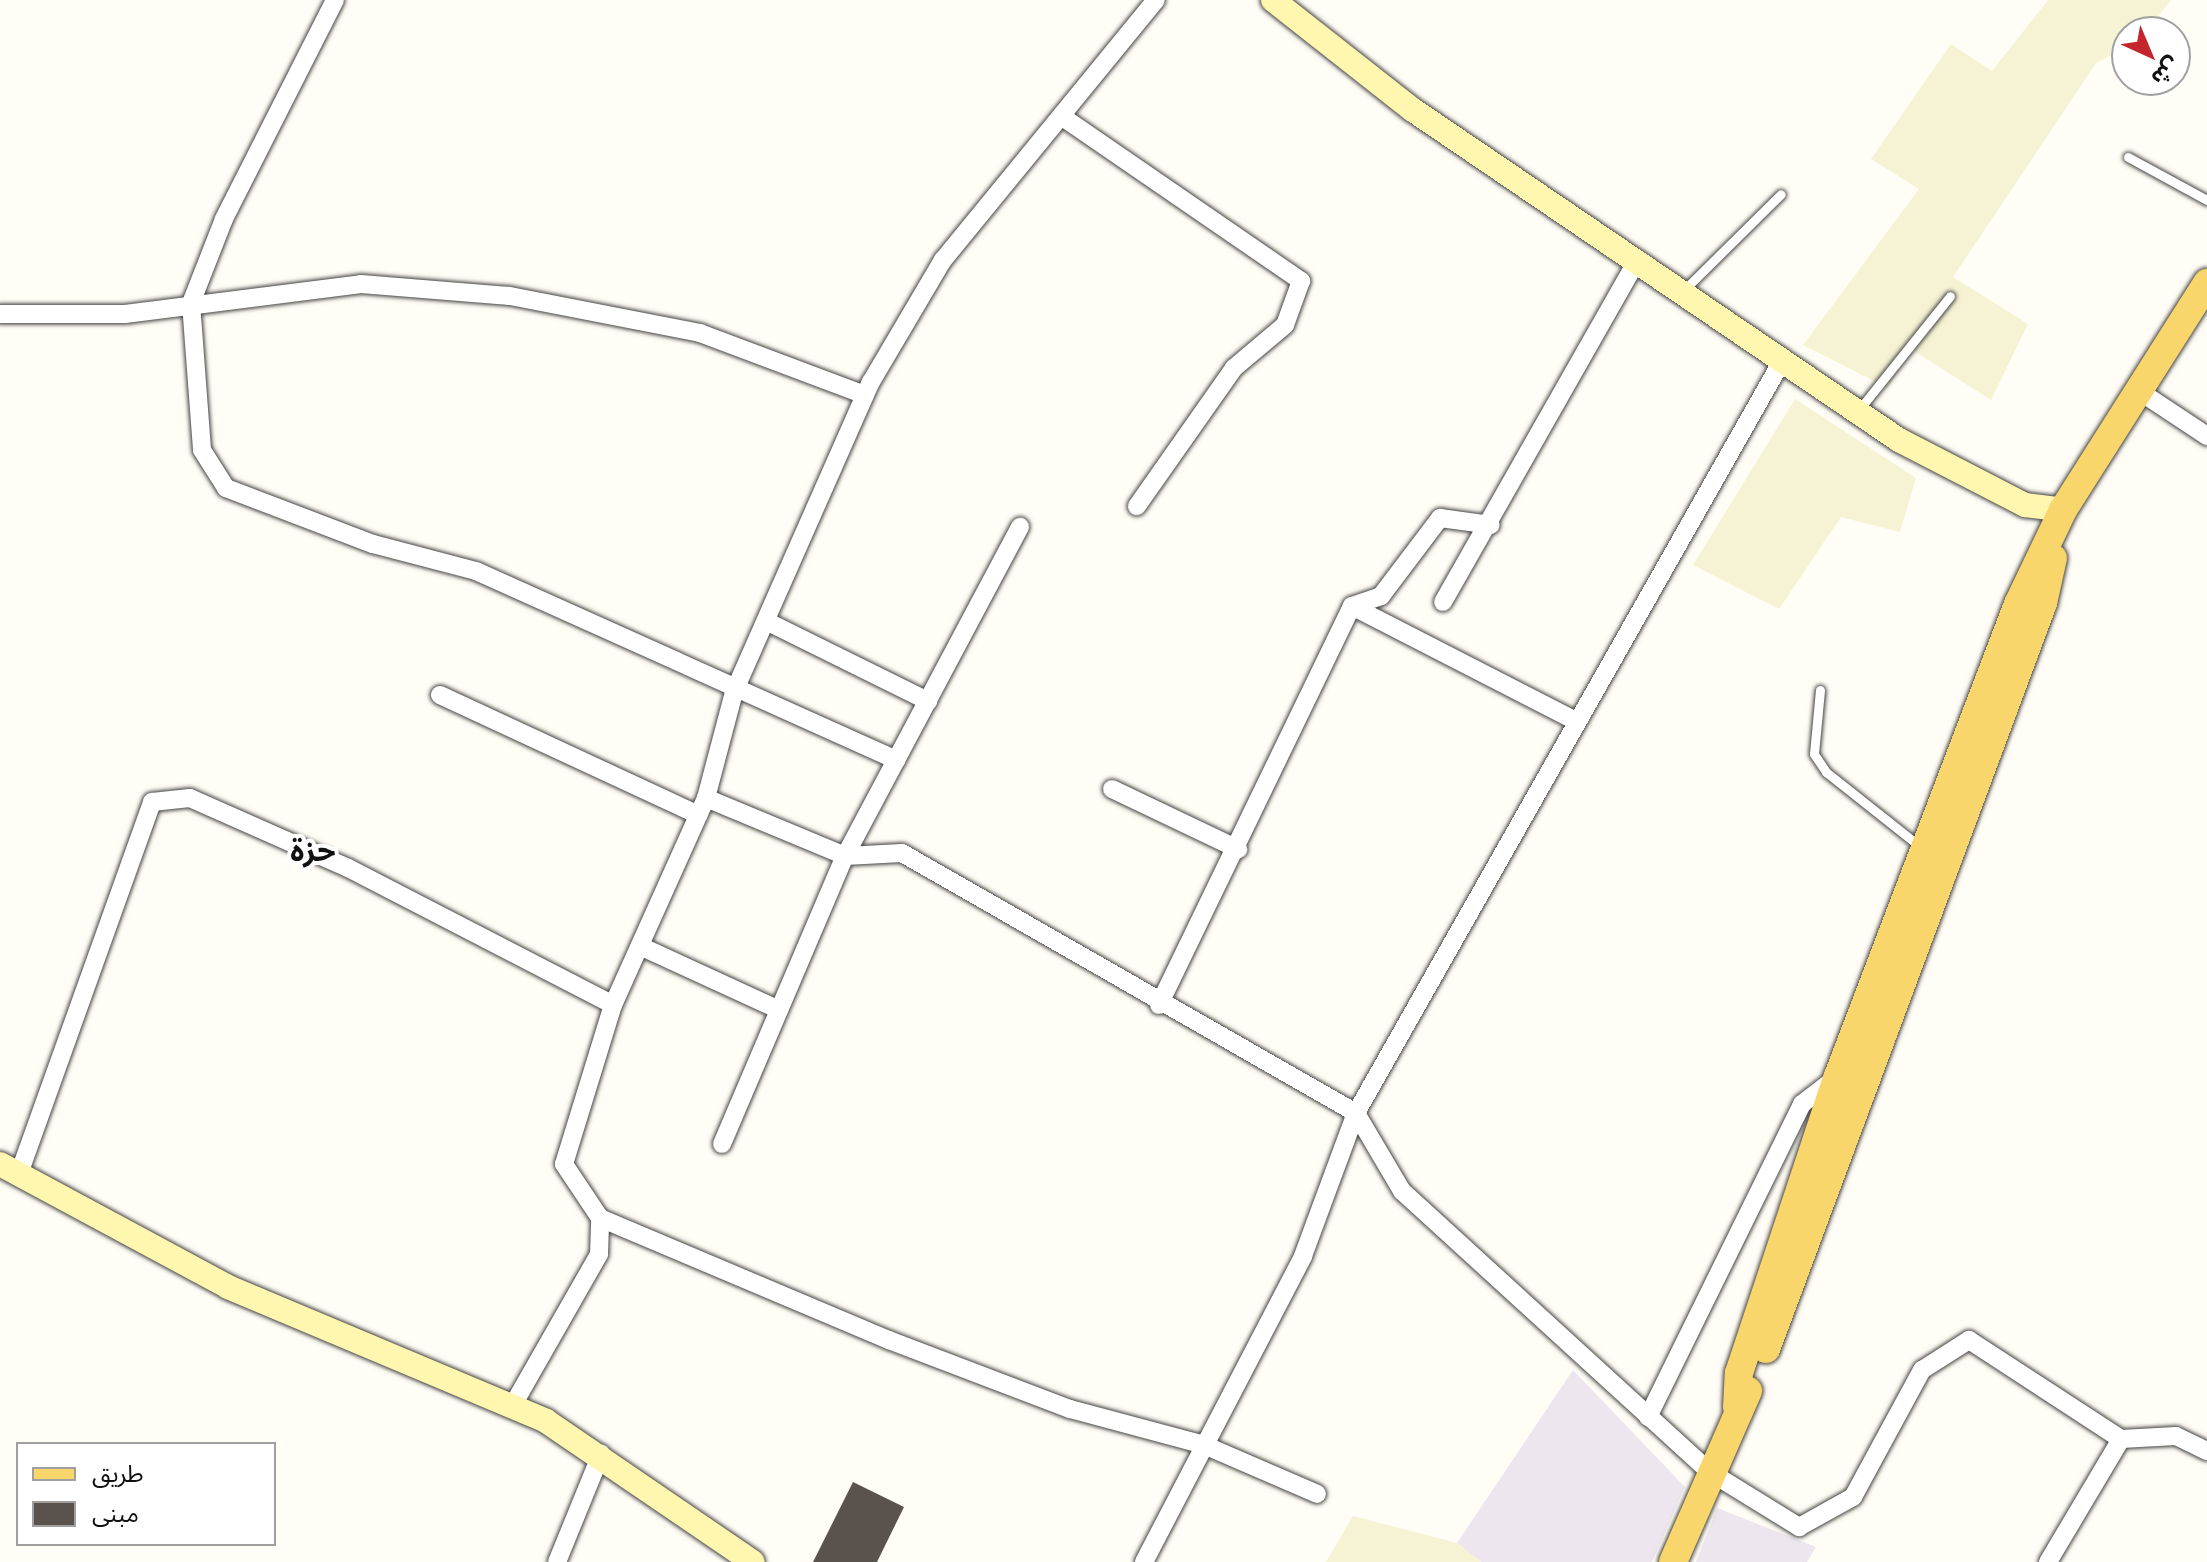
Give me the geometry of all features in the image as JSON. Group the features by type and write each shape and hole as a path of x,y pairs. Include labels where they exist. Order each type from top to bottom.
{"main road":[{"path":"1737,1407 1739,1373 1838,1076 1929,852 2018,604 2063,510 2207,283"},
{"path":"1673,1562 1737,1407 1755,1379 1866,1083 2043,603 2063,510"}],"street":[{"path":"335,0 224,219 191,303 202,450 226,488 373,544 476,571 734,692 896,760"},
{"path":"1156,0 1064,118 943,260 865,395 734,692 702,806 613,1005 564,1164 600,1218 1070,1409 1204,1445 1317,1494"},
{"path":"1273,0 1413,110 1858,412 2025,505 2063,510"},
{"path":"1064,118 1301,281 1285,325 1234,368 1137,506"},
{"path":"1443,602 1491,525 1637,261"},
{"path":"0,314 125,314 191,303 361,284 510,296 700,333 865,395"},
{"path":"1144,1562 1303,1256 1356,1113 1782,361"},
{"path":"2139,391 2207,436"},
{"path":"1159,1005 1238,849 1352,606 1381,596 1440,518 1491,525"},
{"path":"722,1144 845,856 1020,527"},
{"path":"1352,606 1576,721"},
{"path":"766,621 928,701"},
{"path":"440,695 702,806 845,856 902,853 1159,1005 1356,1113 1402,1191 1710,1472 1799,1527 1853,1497 1922,1370 1969,1340 2121,1439 2176,1436 2207,1451"},
{"path":"1112,789 1238,849"},
{"path":"613,1005 334,861 190,798 152,802 10,1167 228,1287 513,1405 601,1454 753,1562"},
{"path":"640,946 779,1010"},
{"path":"1648,1417 1802,1104 1838,1076 1866,1083"},
{"path":"513,1405 599,1254 600,1218"},
{"path":"2048,1562 2121,1439"},
{"path":"557,1562 601,1454"}],"lane":[{"path":"2128,157 2207,200"},
{"path":"1683,292 1781,194"},
{"path":"1858,412 1950,296"},
{"path":"1820,690 1814,754 1826,772 1929,852"}],"shaded area":[{"path":"2048,0 2171,0 2158,16 2111,16 2111,55 2096,63 1953,277 2028,324 1991,400 1911,349 1888,388 1803,345 1919,189 1871,159 1951,44 1992,71"},
{"path":"1795,399 1916,478 1900,532 1841,517 1779,609 1693,565"},
{"path":"1573,1370 1685,1487 1652,1562 1481,1562 1457,1543"},
{"path":"1717,1508 1816,1547 1807,1562 1696,1562"},
{"path":"1353,1516 1457,1543 1481,1562 1326,1562"}],"building":[{"path":"853,1482 904,1507 877,1562 813,1562"}],"district":[{"name":"حزة","path":"313,851"}]}
